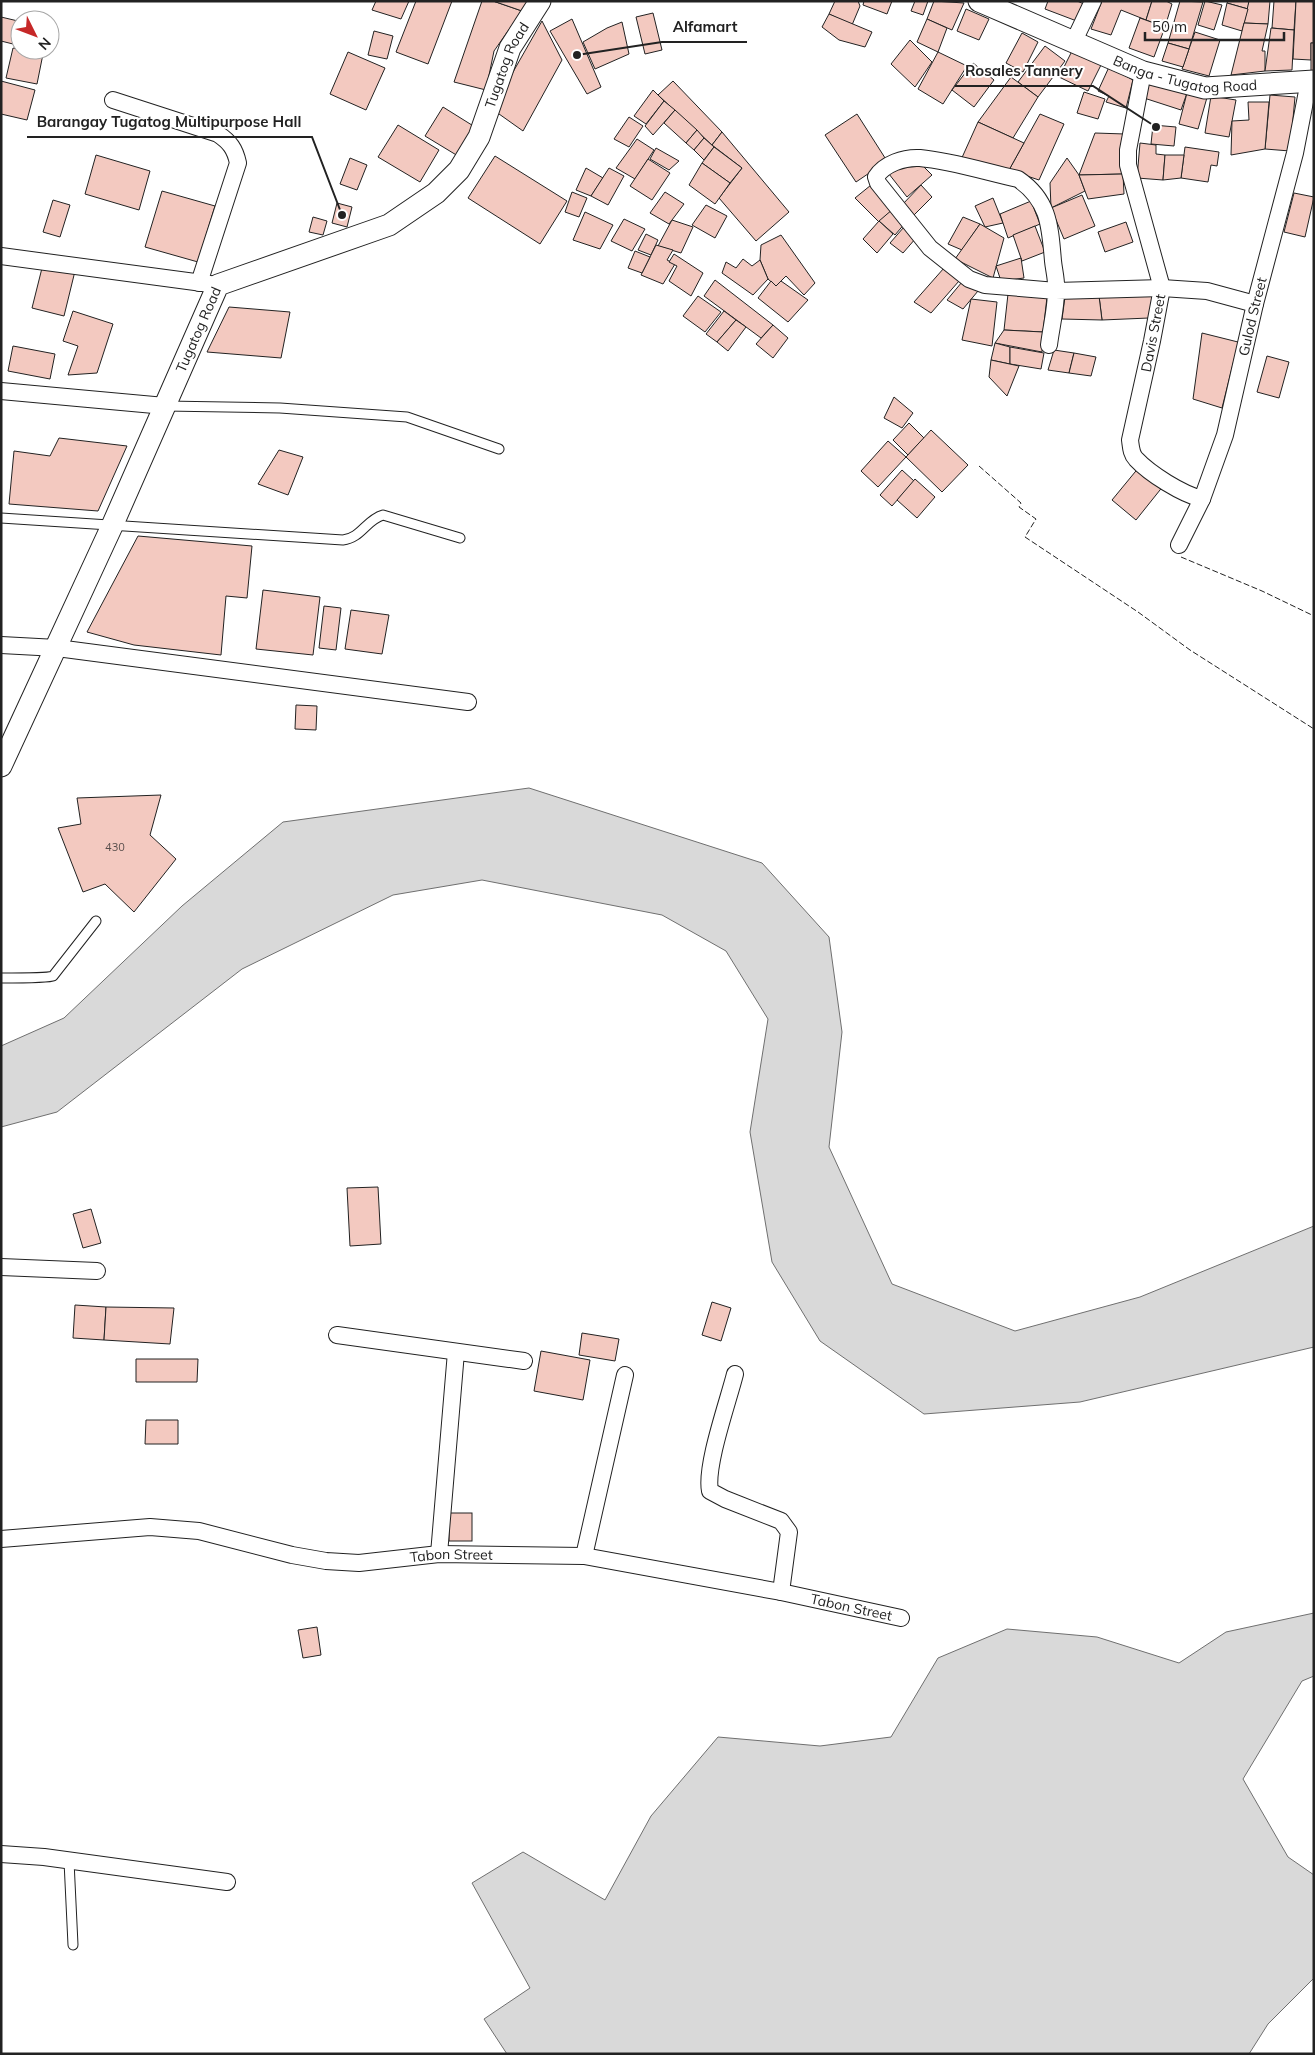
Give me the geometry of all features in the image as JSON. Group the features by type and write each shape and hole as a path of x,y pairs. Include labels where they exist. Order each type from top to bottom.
{"street":[{"name":"Tugatog Road","path":"1,766 57,648 165,406 208,284 390,226 436,193 459,170 479,137 510,48 540,1"},
{"name":"Banga - Tugatog Road","path":"979,1 1143,72 1205,88 1311,81"},
{"path":"1074,41 1093,1"},
{"name":"Davis Street","path":"1143,72 1128,150 1128,165 1162,288 1130,440 1131,452 1136,459 1172,486 1202,500"},
{"name":"Gulod Street","path":"1179,545 1202,500 1225,435 1255,304 1295,153 1311,81"},
{"path":"1,256 208,284 238,163 235,150 229,142 218,134 113,100"},
{"path":"1049,345 1056,291 1048,220 1031,188 1018,179 918,158 899,160 880,171 876,177 878,183 930,248 970,279 984,286 1056,291 1162,288 1207,291 1255,304"},
{"path":"1,391 165,406"},
{"path":"1,645 57,648 468,702"},
{"path":"1,1268 97,1271"},
{"path":"337,1336 524,1361"},
{"path":"439,1554 456,1352"},
{"path":"735,1374 708,1482 710,1491 725,1499 781,1521 789,1532 781,1592"},
{"path":"584,1556 625,1375"},
{"name":"Tabon Street","path":"1,1539 150,1527 199,1531 292,1555 326,1561 360,1563 439,1554 584,1556 781,1592 901,1618"},
{"path":"1,1854 227,1882"}],"lane":[{"path":"165,406 280,408 407,417 500,450"},
{"path":"1,518 343,540 351,539 371,520 383,515 460,538"},
{"path":"1,978 34,976 49,978 53,976 96,921"},
{"path":"69,1861 73,1945"}],"shaded area":[{"path":"529,788 762,863 829,937 842,1032 829,1147 892,1284 1015,1331 1140,1297 1314,1226 1314,1347 1080,1402 924,1414 820,1341 772,1262 750,1132 768,1019 726,951 662,915 482,880 393,895 242,969 57,1112 1,1127 1,1046 64,1018 182,906 283,822"},
{"path":"1314,1613 1314,1676 1302,1681 1243,1779 1288,1857 1314,1875 1314,1978 1268,2024 1249,2054 507,2054 484,2019 530,1988 472,1883 523,1852 605,1900 651,1816 718,1737 820,1746 891,1737 938,1658 1007,1629 1097,1637 1179,1663 1226,1632"}],"building":[{"path":"376,1 409,1 401,19 372,10"},
{"path":"416,1 452,1 428,64 396,52"},
{"path":"482,1 493,1 522,11 494,51 486,90 454,82"},
{"path":"493,1 528,1 522,11"},
{"path":"835,1 858,1 860,6 852,25 829,14"},
{"path":"864,1 892,1 887,14 863,5"},
{"path":"915,1 928,1 923,15 911,11"},
{"path":"934,1 964,3 952,30 927,19"},
{"path":"1048,1 1077,1 1089,6 1082,23 1045,9"},
{"path":"1102,1 1152,1 1146,20 1121,10 1111,35 1091,29"},
{"path":"1152,1 1166,1 1172,4 1165,27 1146,20"},
{"path":"1180,1 1203,2 1189,49 1168,43"},
{"path":"1205,1 1222,5 1214,30 1198,25"},
{"path":"1228,1 1249,1 1248,9 1227,3"},
{"path":"1249,1 1270,1 1268,24 1244,23"},
{"path":"1274,1 1296,1 1294,30 1272,28"},
{"path":"1296,1 1314,1 1314,43 1311,43 1311,60 1293,59"},
{"path":"1227,3 1248,9 1242,31 1222,25"},
{"path":"966,9 989,19 979,40 957,31"},
{"path":"653,13 662,50 645,54 636,17"},
{"path":"829,14 872,32 865,47 839,40 822,27"},
{"path":"1,17 10,19 10,43 1,41"},
{"path":"1140,18 1165,27 1154,57 1129,48"},
{"path":"572,19 601,87 587,94 550,31"},
{"path":"927,19 947,28 938,52 917,42"},
{"path":"542,21 562,60 523,131 492,109"},
{"path":"622,22 629,54 595,69 583,42 607,28"},
{"path":"1244,23 1268,24 1262,51 1265,51 1265,71 1231,75"},
{"path":"1271,28 1294,30 1292,70 1265,71"},
{"path":"374,31 393,36 387,59 368,55"},
{"path":"1195,32 1220,40 1209,76 1182,69"},
{"path":"1022,33 1038,42 1023,72 1006,63"},
{"path":"910,40 932,62 915,87 891,64"},
{"path":"1168,43 1189,49 1183,67 1162,61"},
{"path":"1311,43 1314,43 1314,75 1311,75"},
{"path":"1045,46 1065,61 1038,97 1018,82"},
{"path":"1072,51 1101,65 1088,91 1059,77"},
{"path":"348,52 385,68 366,110 330,94"},
{"path":"938,52 967,66 943,104 918,89"},
{"path":"10,60 42,60 37,84 6,78"},
{"path":"973,63 994,80 974,107 952,90"},
{"path":"1109,67 1133,80 1126,108 1106,102 1109,96 1098,91"},
{"path":"1011,77 1038,97 1013,138 978,122"},
{"path":"1,81 35,90 27,120 1,114"},
{"path":"673,81 722,132 712,145 658,95"},
{"path":"1150,81 1187,93 1181,110 1144,98"},
{"path":"1188,89 1208,94 1198,129 1179,124"},
{"path":"653,90 664,101 646,124 634,116"},
{"path":"1084,92 1105,99 1098,119 1077,113"},
{"path":"1270,95 1295,97 1290,151 1265,149"},
{"path":"1211,96 1236,100 1229,137 1205,133"},
{"path":"664,101 675,110 653,135 645,126"},
{"path":"1248,102 1269,102 1265,149 1231,155 1232,121 1249,120"},
{"path":"443,107 475,127 458,156 425,136"},
{"path":"675,110 697,130 686,143 664,123"},
{"path":"857,114 887,161 856,182 825,135"},
{"path":"1040,114 1064,124 1039,180 1009,170"},
{"path":"629,117 643,126 629,147 614,139"},
{"path":"978,122 1024,143 1009,170 960,162"},
{"path":"398,125 439,150 420,182 378,157"},
{"path":"1153,125 1176,127 1174,146 1151,144"},
{"path":"697,130 704,138 694,150 686,143"},
{"path":"722,132 789,212 756,241 719,198 742,168 712,145"},
{"path":"1095,133 1125,134 1123,174 1079,175"},
{"path":"704,138 714,147 704,160 694,150"},
{"path":"637,139 654,150 635,179 616,168"},
{"path":"1140,143 1156,145 1156,154 1165,155 1163,180 1137,178"},
{"path":"714,147 742,168 730,183 702,163"},
{"path":"1185,147 1219,152 1217,166 1211,165 1208,182 1181,178"},
{"path":"656,148 679,161 669,170 650,159"},
{"path":"96,155 150,171 139,210 85,194"},
{"path":"1165,155 1184,155 1181,178 1163,180"},
{"path":"495,156 567,201 540,244 468,198"},
{"path":"350,158 367,165 357,190 340,184"},
{"path":"1067,158 1079,175 1085,191 1051,208 1050,183"},
{"path":"648,159 670,173 652,200 630,186"},
{"path":"702,163 730,183 715,204 689,185"},
{"path":"901,163 920,163 932,175 907,197 889,174"},
{"path":"586,168 603,178 591,196 576,190"},
{"path":"609,168 624,176 608,205 591,196"},
{"path":"1123,174 1124,194 1088,199 1079,175"},
{"path":"876,181 897,206 879,222 855,198"},
{"path":"921,185 932,197 912,217 902,205"},
{"path":"162,191 215,206 198,262 145,247"},
{"path":"572,192 587,198 579,217 565,212"},
{"path":"665,192 684,204 669,224 650,213"},
{"path":"1294,193 1314,197 1305,237 1284,232"},
{"path":"1082,195 1095,226 1064,239 1051,208"},
{"path":"993,198 1003,223 985,227 975,206"},
{"path":"53,200 70,205 60,237 43,232"},
{"path":"1031,201 1040,224 1008,238 1000,214"},
{"path":"337,203 352,207 347,227 332,223"},
{"path":"706,205 727,216 715,238 692,225"},
{"path":"893,209 906,222 895,235 879,221"},
{"path":"585,212 613,225 600,249 573,240"},
{"path":"313,217 327,221 323,235 309,232"},
{"path":"963,217 980,224 962,250 948,244"},
{"path":"624,219 645,229 632,251 611,241"},
{"path":"672,220 693,227 681,253 658,246"},
{"path":"879,221 893,234 877,253 863,239"},
{"path":"1126,222 1133,242 1105,252 1098,232"},
{"path":"980,224 1004,238 993,278 955,259"},
{"path":"1035,226 1045,252 1022,261 1013,235"},
{"path":"904,227 916,238 903,253 890,243"},
{"path":"646,234 658,240 651,255 638,250"},
{"path":"781,235 815,283 804,295 786,276 776,286 768,279 760,260 761,245"},
{"path":"656,245 673,250 667,260 675,264 663,284 641,275"},
{"path":"635,251 650,257 642,273 628,268"},
{"path":"674,254 703,273 691,296 669,281 677,266 669,262"},
{"path":"1021,258 1024,278 1001,281 996,266"},
{"path":"743,259 752,266 760,260 768,279 753,295 722,273 726,262 736,268"},
{"path":"43,264 75,271 64,316 32,308"},
{"path":"944,268 959,281 931,313 914,302"},
{"path":"715,280 773,325 761,338 704,296"},
{"path":"771,281 776,286 781,281 808,300 788,322 758,298"},
{"path":"962,282 978,291 963,309 947,300"},
{"path":"1153,293 1149,318 1102,320 1099,296"},
{"path":"1008,294 1047,297 1043,332 1004,330"},
{"path":"698,296 721,312 705,332 683,316"},
{"path":"1099,296 1102,320 1062,319 1065,297"},
{"path":"971,299 997,302 992,346 962,340"},
{"path":"229,307 290,312 281,358 207,352"},
{"path":"73,311 113,324 97,373 68,375 78,346 63,341"},
{"path":"724,311 736,320 717,342 706,334"},
{"path":"736,320 746,327 728,351 717,342"},
{"path":"773,325 788,338 773,358 756,344"},
{"path":"1004,330 1043,332 1042,352 995,343"},
{"path":"1202,333 1242,343 1238,357 1235,356 1222,408 1193,399"},
{"path":"995,343 1010,347 1010,364 991,360"},
{"path":"13,346 55,354 50,379 8,371"},
{"path":"1010,347 1044,353 1041,369 1010,364"},
{"path":"1054,350 1074,353 1069,373 1048,370"},
{"path":"1074,353 1096,357 1091,376 1069,373"},
{"path":"1267,356 1289,362 1279,398 1257,392"},
{"path":"991,360 1019,366 1007,396 989,377"},
{"path":"894,397 913,413 902,428 884,418"},
{"path":"909,423 924,438 908,455 893,440"},
{"path":"931,430 968,465 942,492 906,457"},
{"path":"59,438 127,446 98,511 9,504 14,451 50,456"},
{"path":"888,441 906,457 878,487 861,471"},
{"path":"279,450 303,457 288,495 258,484"},
{"path":"1140,466 1164,485 1136,520 1112,500"},
{"path":"902,470 914,481 892,506 880,495"},
{"path":"915,479 935,497 917,518 897,500"},
{"path":"138,536 252,546 247,598 226,596 221,655 134,645 87,632"},
{"path":"263,590 320,597 313,655 256,649"},
{"path":"324,606 341,608 336,650 319,648"},
{"path":"351,610 389,615 382,654 345,649"},
{"path":"296,705 317,706 316,730 295,729"},
{"path":"161,795 150,835 176,859 134,912 105,884 83,892 58,828 81,824 77,798"},
{"path":"378,1187 381,1244 350,1246 347,1188"},
{"path":"91,1209 101,1243 83,1248 73,1214"},
{"path":"712,1302 731,1308 721,1341 702,1335"},
{"path":"75,1305 106,1307 104,1340 73,1338"},
{"path":"106,1307 174,1308 170,1344 104,1340"},
{"path":"582,1333 619,1339 615,1361 579,1355"},
{"path":"541,1351 590,1360 583,1400 534,1391"},
{"path":"136,1359 198,1359 197,1382 136,1382"},
{"path":"146,1420 178,1420 178,1444 145,1444"},
{"path":"449,1513 472,1513 472,1541 449,1541"},
{"path":"317,1627 321,1655 303,1658 298,1630"}],"fence":[{"path":"979,466 1021,503 1019,507 1036,519 1025,537 1138,612 1190,650 1314,729"},
{"path":"1181,557 1262,591 1314,616"}],"place":[{"name":"Alfamart","path":"577,55"},
{"name":"Rosales Tannery","path":"1156,127"},
{"name":"Barangay Tugatog Multipurpose Hall","path":"342,215"}]}
